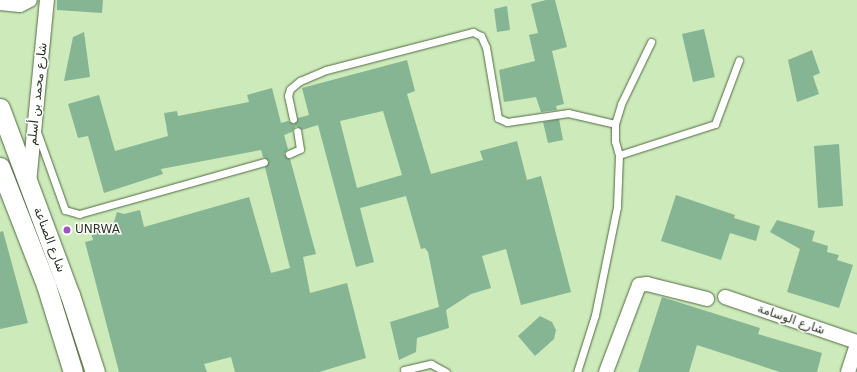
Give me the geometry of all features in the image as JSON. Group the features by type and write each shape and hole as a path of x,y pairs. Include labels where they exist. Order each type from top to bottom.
{"main road":[{"name":"شارع الصناعة","path":"0,108 70,295 95,372"},
{"name":"شارع الصناعة","path":"0,167 46,285 73,372"}],"street":[{"path":"0,3 20,5 30,0"},
{"name":"شارع محمد بن أسلم","path":"29,188 47,0"},
{"path":"606,372 639,286 647,284 707,299"},
{"name":"شارع الوسامة","path":"726,297 857,342"},
{"path":"848,372 857,345"}],"lane":[{"path":"293,119 288,96 290,89 300,81 326,70 473,32 481,36 486,47 498,118 507,122 568,113 615,124"},
{"path":"577,372 595,315 617,207 619,155 615,141 615,124 621,104 650,42"},
{"path":"619,155 715,124 740,60"},
{"path":"35,126 65,210 79,214 264,162"},
{"path":"289,154 300,149 297,131"},
{"path":"404,370 431,364 446,372"}],"building":[{"path":"57,0 103,0 102,13 57,10"},
{"path":"546,0 555,0 567,47 552,51 564,104 556,106 557,110 541,112 536,97 504,102 499,70 535,61 529,35 538,33 531,4"},
{"path":"507,6 510,30 497,32 494,9"},
{"path":"704,29 715,77 693,82 682,34"},
{"path":"84,32 90,77 64,81 73,37"},
{"path":"812,50 820,73 813,76 819,94 797,102 788,60"},
{"path":"407,60 415,91 407,94 431,174 483,160 480,151 517,141 527,180 541,176 571,292 521,305 506,249 482,256 491,288 471,294 446,310 449,328 417,338 416,352 399,360 390,322 439,307 428,252 425,248 421,249 406,196 360,208 374,262 356,267 318,125 302,130 296,126 292,132 284,135 288,149 284,154 290,159 316,254 303,257 310,293 347,283 366,358 319,372 235,372 231,357 204,364 207,372 119,372 85,242 93,240 90,228 114,222 117,212 124,214 140,210 144,227 249,197 271,273 290,268 265,167 269,161 263,157 261,150 161,169 163,174 104,193 88,136 78,138 68,104 99,95 115,151 168,136 164,113 177,111 178,116 249,102 247,95 272,88 281,123 288,121 294,124 298,118 309,115 302,88","holes":["383,111 402,175 357,188 340,121"]},
{"path":"559,119 563,140 548,143 543,122"},
{"path":"839,144 843,206 818,208 814,146"},
{"path":"676,195 735,215 734,218 760,226 756,241 730,233 721,260 661,241"},
{"path":"777,220 815,231 812,241 828,246 827,252 839,255 837,260 853,265 839,308 787,292 800,249 770,232"},
{"path":"3,231 28,323 0,329 0,232"},
{"path":"662,297 760,328 758,334 822,353 817,372 780,372 697,345 689,372 638,372"},
{"path":"540,316 552,322 556,330 554,339 535,356 518,336"}],"place":[{"name":"UNRWA","path":"67,230"}]}
